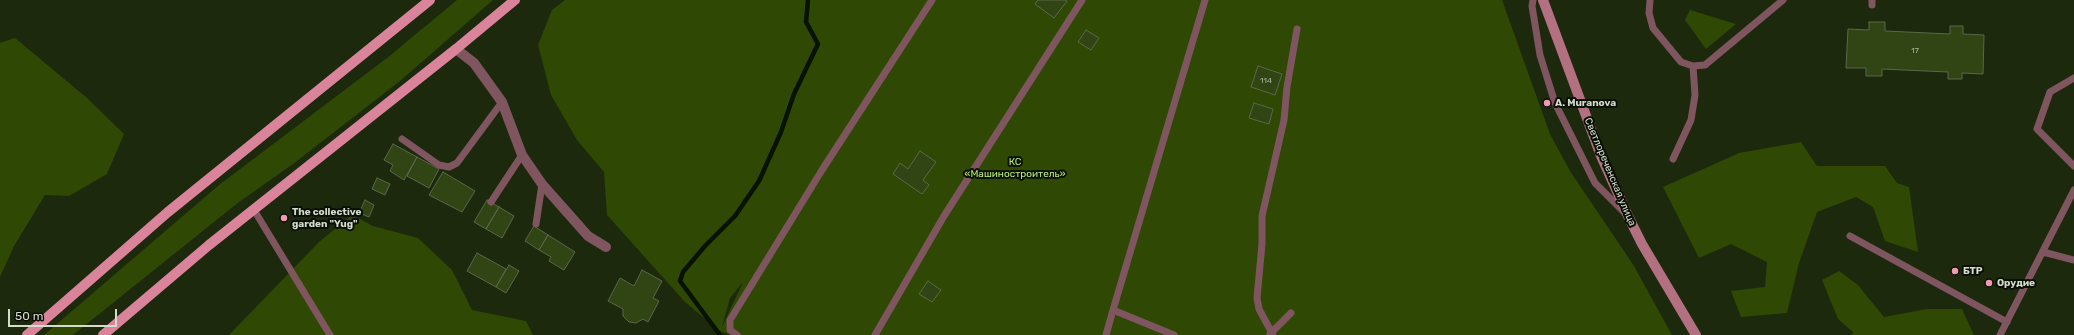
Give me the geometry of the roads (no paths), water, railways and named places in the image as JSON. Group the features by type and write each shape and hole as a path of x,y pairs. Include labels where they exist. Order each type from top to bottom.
{"main road":[{"path":"27,335 168,212 430,0"},
{"path":"102,335 210,245 456,49 514,0"},
{"name":"Светлореченская улица","path":"1543,0 1601,156 1629,218 1642,244 1696,335"}],"street":[{"path":"456,49 474,62 502,102 522,155 542,184 588,236 606,247"}],"lane":[{"path":"737,335 730,330 730,320 822,170 932,0"},
{"path":"875,335 944,216 1082,0"},
{"path":"1106,335 1204,0"},
{"path":"1533,0 1532,6 1540,55 1555,103 1595,183 1629,218"},
{"path":"1650,0 1649,12 1653,28 1681,62 1694,66 1705,65 1783,0"},
{"path":"1291,313 1271,334 1259,309 1257,298 1262,244 1262,216 1284,120 1287,87 1297,29"},
{"path":"1673,159 1691,120 1695,95 1694,66"},
{"path":"2074,78 2050,92 2037,129 2074,166"},
{"path":"402,139 439,165 449,167 456,163 502,102"},
{"path":"491,202 522,155"},
{"path":"536,224 542,184"},
{"path":"2002,334 2074,190"},
{"path":"254,210 330,335"},
{"path":"1850,236 2007,322"},
{"path":"2043,252 2074,260"},
{"path":"1113,310 1174,335"}],"waterway":[{"path":"720,335 680,281 683,272 705,246 735,216 759,181 781,132 794,94 818,44 806,22 808,0"}],"place":[{"name":"A. Muranova","path":"1547,103"},
{"name":"The collective garden \"Yug\"","path":"284,218"},
{"name":"БТР","path":"1955,271"},
{"name":"Орудие","path":"1989,283"}],"park label":[{"name":"КС «Машиностроитель»","path":"1015,168"}]}
